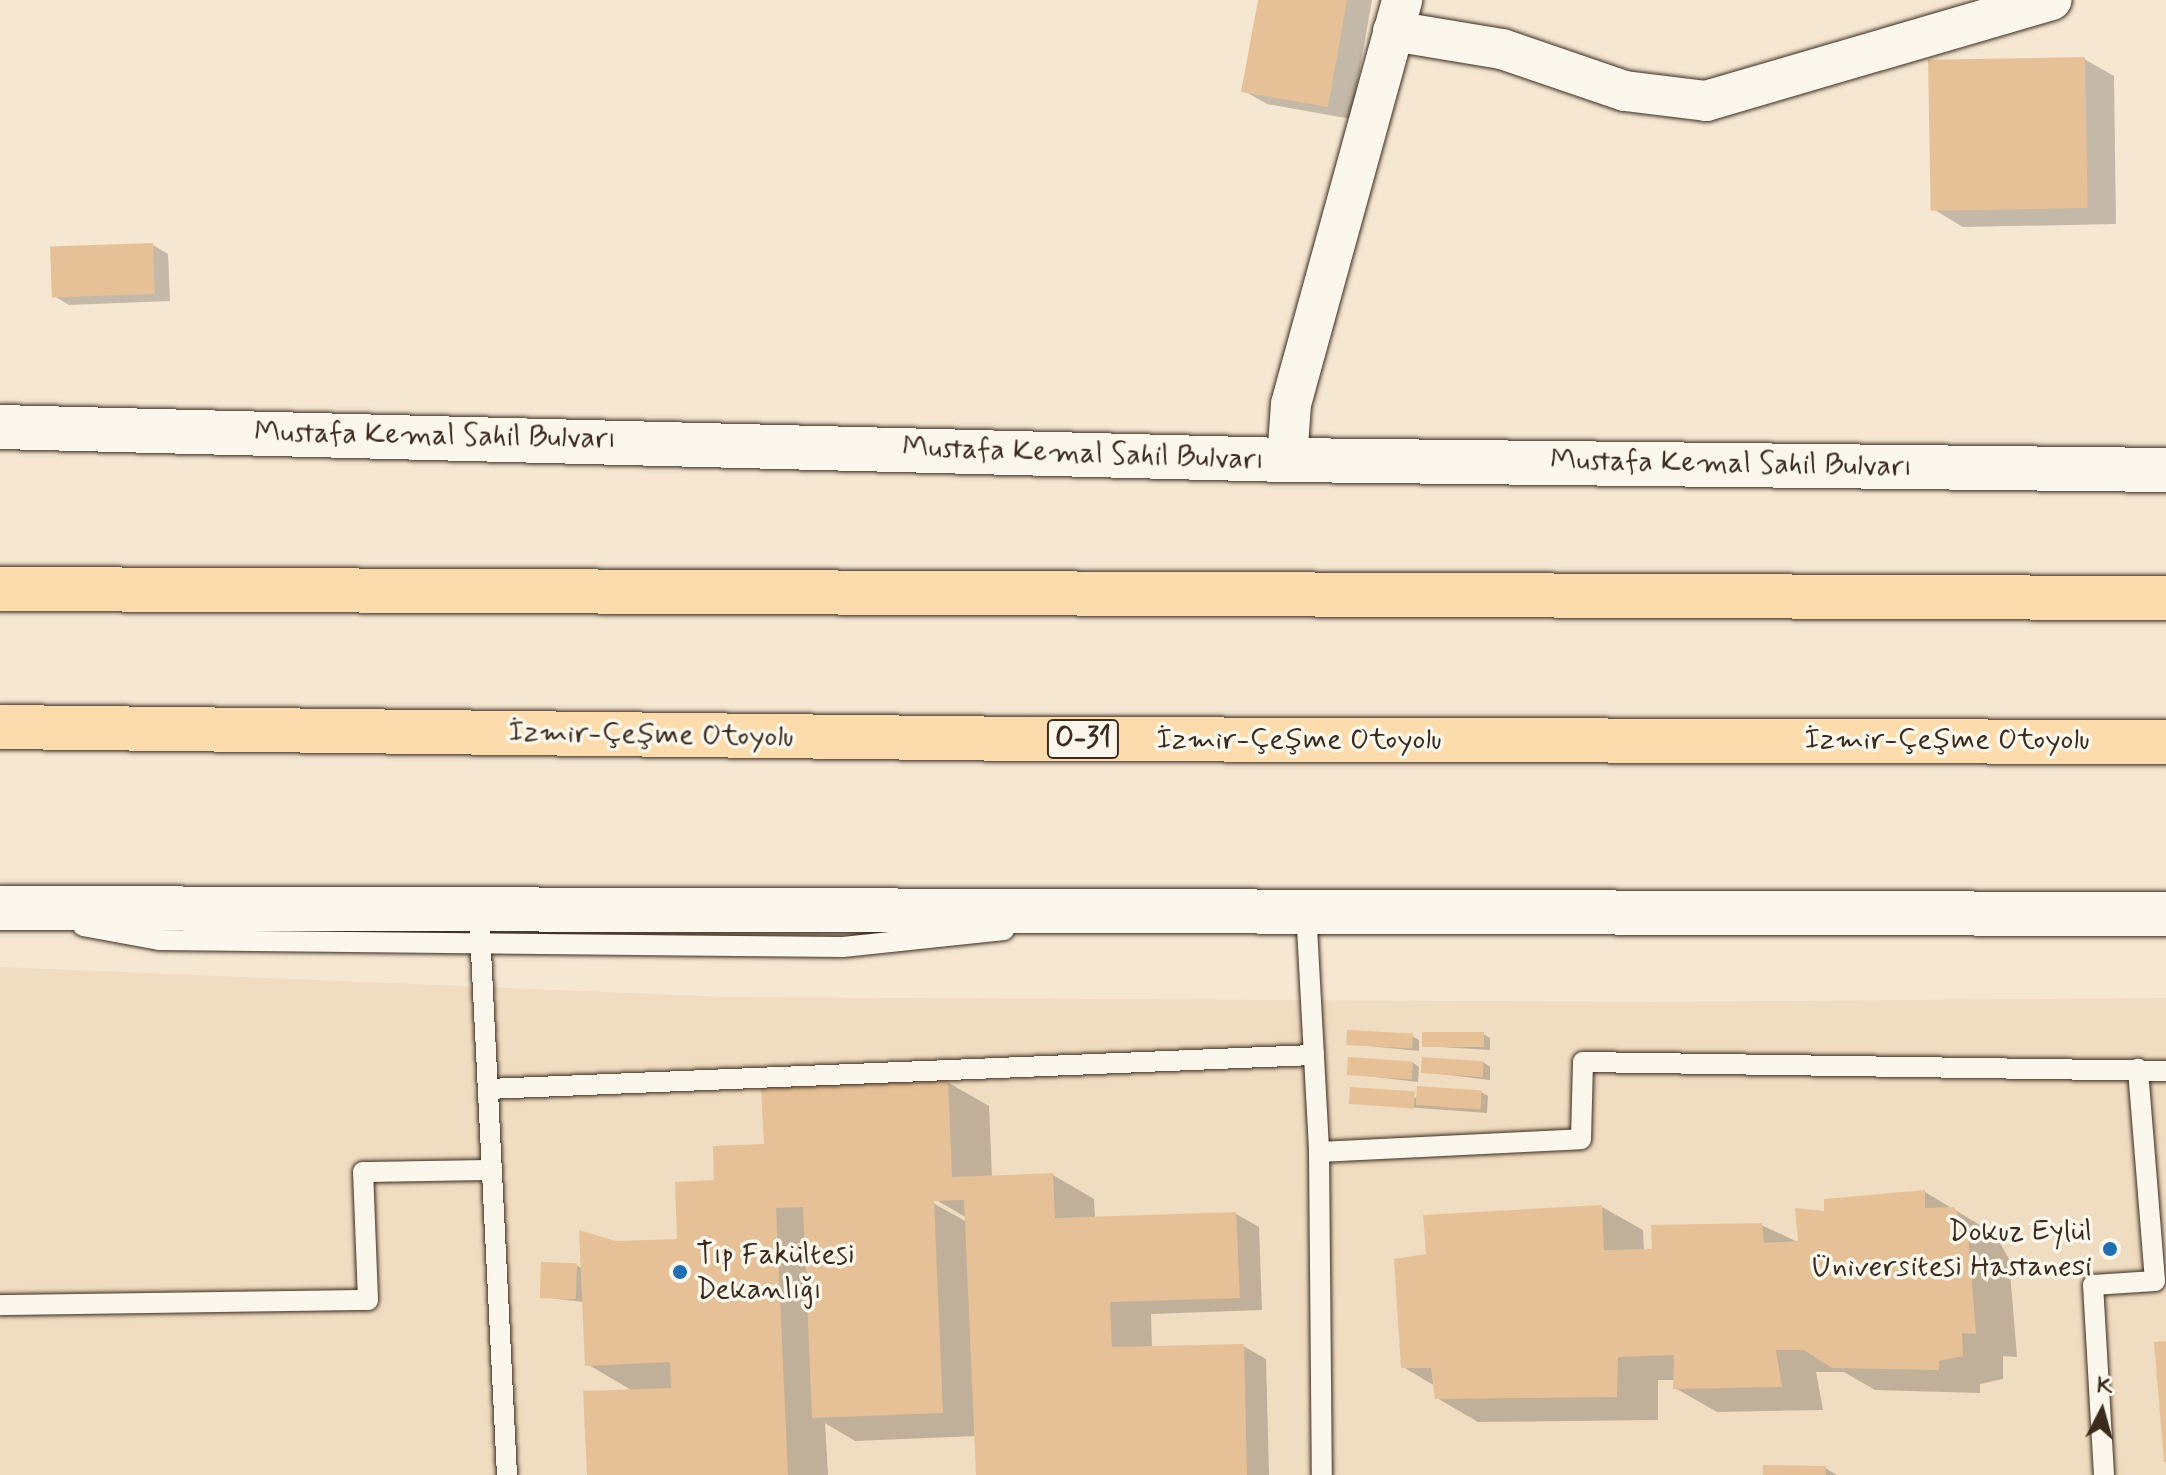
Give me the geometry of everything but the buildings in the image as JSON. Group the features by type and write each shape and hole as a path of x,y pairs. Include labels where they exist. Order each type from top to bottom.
{"highway":[{"path":"0,589 2166,598"},
{"name":"İzmir-Çeşme Otoyolu","path":"0,727 1030,739 2166,742"}],"street":[{"path":"1287,460 1291,404 1398,16 1625,91 1706,101 2052,0"},
{"name":"Mustafa Kemal Sahil Bulvarı","path":"0,427 1287,460 2166,470"},
{"path":"0,910 480,926 1145,909 2166,914"}],"lane":[{"path":"1306,909 1319,1152 1322,1475"},
{"path":"480,926 507,1475"},
{"path":"488,1089 1314,1055"},
{"path":"1319,1152 1581,1139 1583,1062 2166,1071"},
{"path":"2104,1475 2093,1285 2160,1281 2138,1069"},
{"path":"0,1305 368,1300 363,1172 492,1170"}],"shaded area":[{"path":"0,967 726,997 1652,1002 2166,998 2166,1475 0,1475"}],"place":[{"name":"Dokuz Eylül Üniversitesi Hastanesi","path":"2110,1249"},
{"name":"Tıp Fakültesi Dekanlığı","path":"680,1272"}]}
